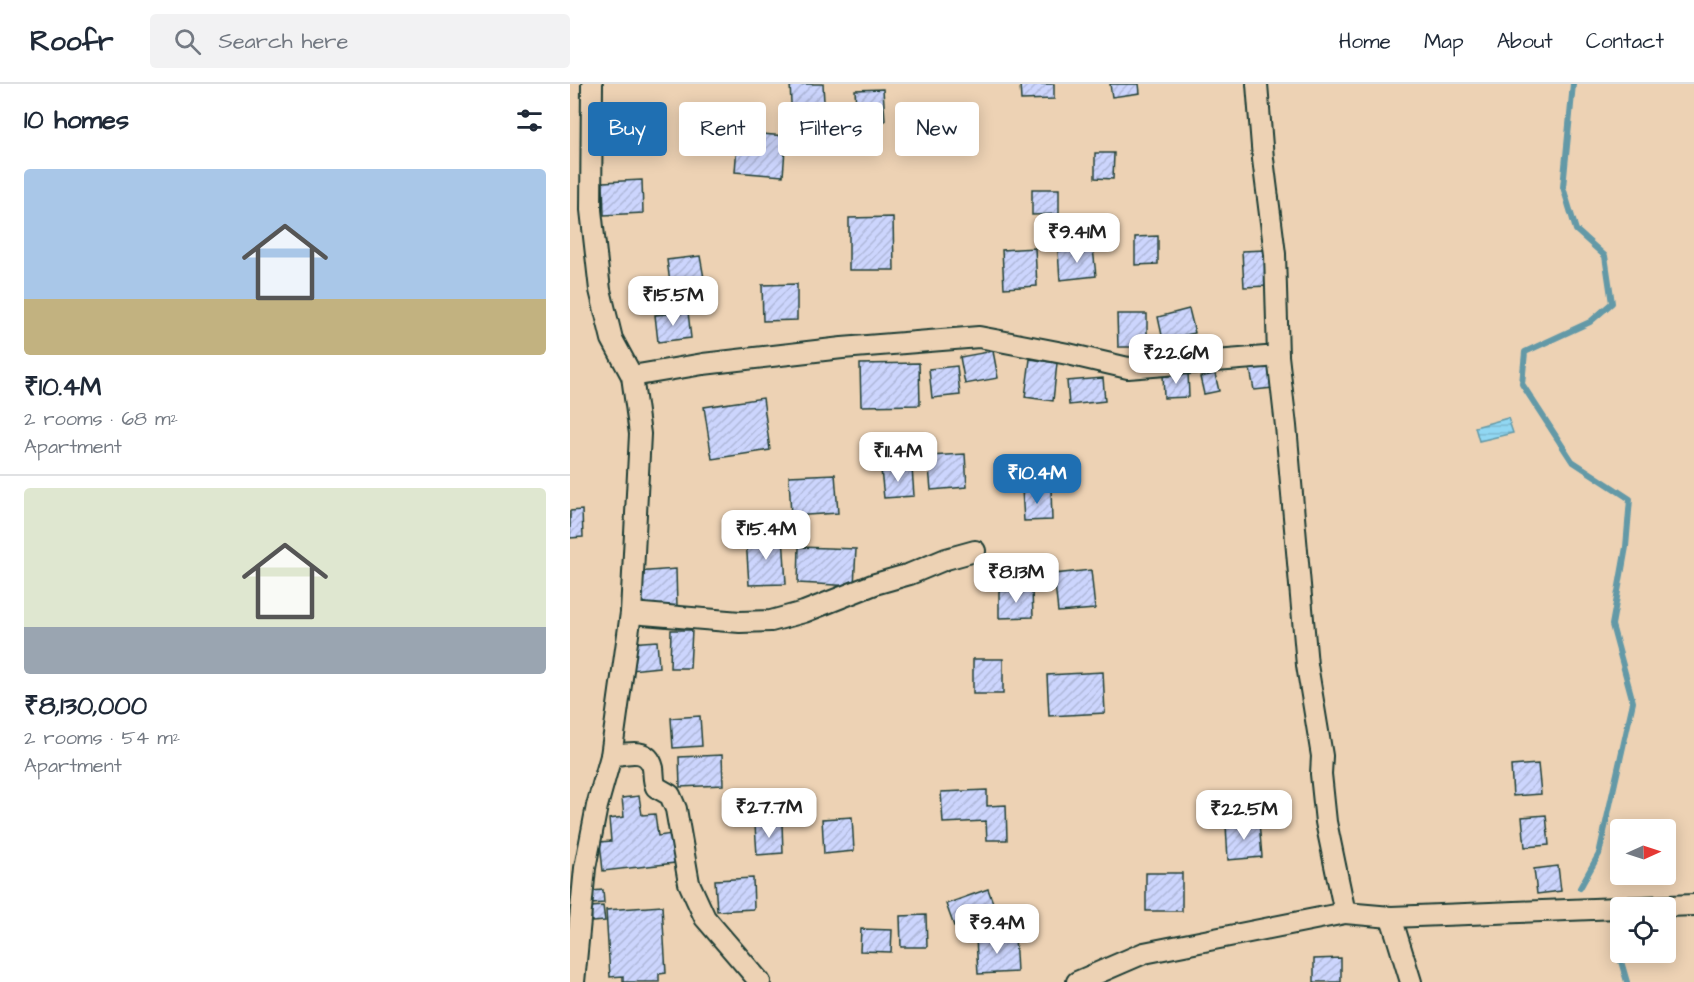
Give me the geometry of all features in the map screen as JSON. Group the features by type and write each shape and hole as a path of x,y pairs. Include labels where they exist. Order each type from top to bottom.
{"street":[{"path":"574,982 585,868 597,806 611,756 631,614 639,435 632,376 612,339 599,280 591,210 592,84"},
{"path":"1257,84 1263,159 1275,254 1278,356 1307,665 1322,756 1321,774 1326,822 1345,913"},
{"path":"632,376 703,364 842,348 979,337 1128,368 1278,356"},
{"path":"631,614 771,621 804,612 946,559 975,552"},
{"path":"611,756 635,752 644,754 651,760 656,787 670,795 676,809 689,883 705,918 760,982"},
{"path":"1077,982 1144,953 1345,913 1391,917 1694,905"},
{"path":"1391,917 1411,982"}],"water":[{"path":"1508,418 1513,433 1479,441 1475,427"}],"building":[{"path":"790,84 823,84 824,102 791,102"},
{"path":"1020,84 1054,84 1054,99 1021,100"},
{"path":"1110,84 1139,84 1140,93 1112,97"},
{"path":"883,89 885,121 883,121 883,102 856,102 855,90"},
{"path":"766,134 778,135 778,156 784,156 783,176 735,172 736,156 766,156"},
{"path":"1095,153 1114,153 1113,179 1095,178"},
{"path":"642,180 643,213 604,215 603,182"},
{"path":"1032,189 1059,189 1059,214 1032,215"},
{"path":"893,217 894,270 849,270 849,218"},
{"path":"1158,236 1158,264 1135,265 1135,237"},
{"path":"1035,248 1037,286 1004,288 1002,250"},
{"path":"1093,248 1096,276 1060,280 1058,251"},
{"path":"1266,250 1268,286 1244,287 1242,251"},
{"path":"700,256 704,278 670,283 667,260"},
{"path":"797,284 797,320 763,321 762,285"},
{"path":"1189,309 1195,333 1163,340 1158,317"},
{"path":"688,312 691,338 658,342 655,315"},
{"path":"1117,314 1147,314 1147,347 1118,347"},
{"path":"993,351 998,378 965,384 960,357"},
{"path":"1030,359 1057,363 1053,401 1025,397"},
{"path":"919,363 920,405 861,406 860,364"},
{"path":"957,366 960,395 932,398 929,369"},
{"path":"1270,367 1273,388 1254,390 1250,369"},
{"path":"1188,372 1189,397 1164,398 1163,373"},
{"path":"1215,374 1219,391 1204,394 1200,377"},
{"path":"1103,378 1105,401 1069,405 1067,381"},
{"path":"763,398 770,450 712,459 704,407"},
{"path":"965,454 967,487 931,490 928,456"},
{"path":"912,468 914,496 884,498 881,470"},
{"path":"835,474 838,513 791,516 789,476"},
{"path":"1022,489 1051,489 1052,520 1024,521"},
{"path":"582,510 583,537 570,538 570,511"},
{"path":"783,536 786,584 749,585 746,538"},
{"path":"799,547 856,549 854,586 798,583"},
{"path":"676,569 677,607 638,609 636,572"},
{"path":"1091,570 1095,609 1058,612 1054,574"},
{"path":"1032,590 1033,617 999,618 999,591"},
{"path":"671,630 692,630 690,668 670,668"},
{"path":"657,641 659,667 631,670 629,643"},
{"path":"973,659 1003,659 1003,694 973,694"},
{"path":"1103,672 1105,713 1049,716 1047,675"},
{"path":"700,716 702,746 673,748 671,718"},
{"path":"722,755 723,785 680,787 679,757"},
{"path":"1538,764 1541,794 1513,796 1511,766"},
{"path":"987,790 987,806 1006,805 1007,840 987,840 986,821 943,823 941,792"},
{"path":"639,796 642,815 655,814 658,836 672,834 675,863 603,871 600,842 611,841 609,819 624,817 622,798"},
{"path":"1546,815 1549,845 1525,847 1522,817"},
{"path":"852,817 854,851 824,854 822,819"},
{"path":"1259,822 1262,857 1228,860 1226,825"},
{"path":"782,823 783,853 757,855 755,825"},
{"path":"1558,866 1561,891 1537,894 1534,869"},
{"path":"1146,873 1182,873 1182,911 1146,911"},
{"path":"753,878 754,909 717,911 715,880"},
{"path":"988,889 996,911 954,926 946,904"},
{"path":"603,890 604,903 592,904 591,891"},
{"path":"603,906 605,921 592,922 591,907"},
{"path":"662,906 666,973 659,974 659,982 623,982 623,976 610,977 606,910"},
{"path":"926,915 927,947 901,947 900,916"},
{"path":"861,929 892,930 891,952 860,951"},
{"path":"1015,935 1017,972 978,974 976,938"},
{"path":"1341,958 1341,982 1314,982 1314,959"}],"waterway":[{"path":"1573,84 1563,187 1576,230 1605,256 1612,303 1590,322 1525,352 1522,384 1572,461 1630,499 1626,547 1612,625 1633,702 1599,854 1580,888"},
{"path":"1622,963 1627,982"}]}
